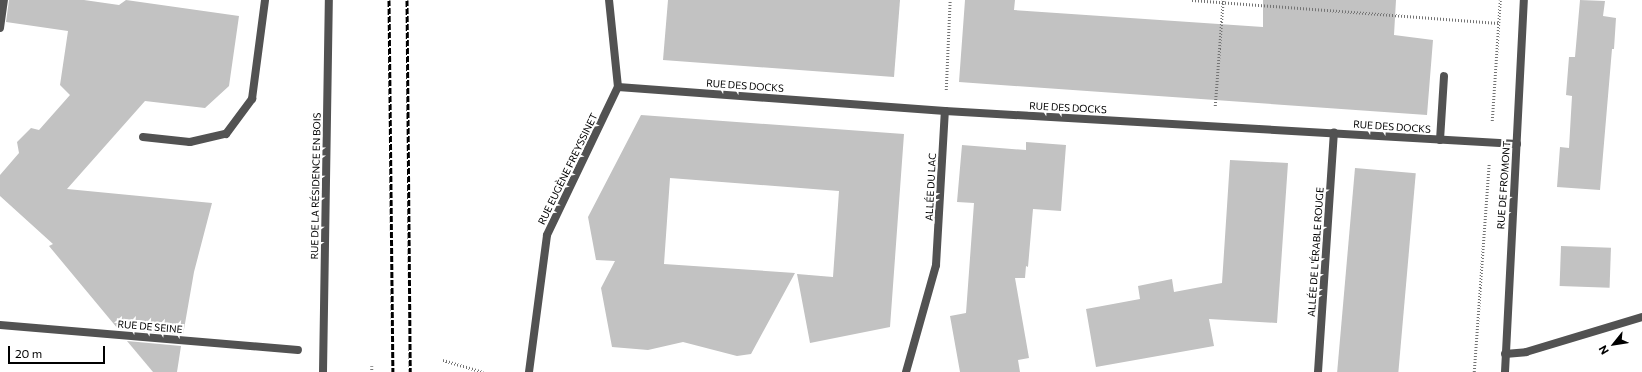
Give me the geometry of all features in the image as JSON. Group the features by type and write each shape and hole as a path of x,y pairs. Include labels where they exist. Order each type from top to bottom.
{"street":[{"path":"0,28 4,0"},
{"path":"143,137 190,142 226,134 252,99 265,0"},
{"name":"RUE DE LA RÉSIDENCE EN BOIS","path":"323,372 329,0"},
{"path":"609,0 618,87"},
{"name":"RUE DE FROMONT","path":"1504,372 1524,0"},
{"path":"1440,140 1444,76"},
{"name":"RUE DES DOCKS","path":"618,87 945,110 1517,144"},
{"name":"RUE EUGÈNE FREYSSINET","path":"529,372 547,235 618,87"},
{"name":"ALLÉE DU LAC","path":"906,372 936,265 945,110"},
{"name":"ALLÉE DE L'ÉRABLE ROUGE","path":"1318,372 1334,133"},
{"path":"1505,354 1526,352 1642,317"},
{"name":"RUE DE SEINE","path":"0,325 298,350"}],"path":[{"path":"945,110 950,0"},
{"path":"1192,0 1223,1 1498,23"},
{"path":"1474,372 1500,0"},
{"path":"1213,126 1223,1"},
{"path":"443,360 483,372"},
{"path":"372,366 372,372"}],"building":[{"path":"9,0 84,0 119,5 126,0 239,16 229,86 205,108 145,101 67,189 212,203 194,272 183,335 118,329 49,246 53,244 0,196 0,175 19,153 17,142 31,128 39,130 70,95 60,85 68,31 6,22"},
{"path":"668,0 900,0 894,77 663,60"},
{"path":"965,0 1015,0 1014,10 1263,27 1263,0 1396,0 1394,35 1433,40 1427,115 959,82"},
{"path":"1580,0 1605,1 1603,16 1616,18 1600,190 1557,187 1560,147 1569,148 1572,96 1566,95 1569,57 1575,57"},
{"path":"641,115 904,134 890,327 810,343 797,274 833,277 839,191 670,178 664,264 795,273 751,354 737,356 683,342 648,350 612,347 601,288 615,261 596,260 588,217"},
{"path":"1026,142 1066,145 1061,211 1033,209 1028,267 1026,266 1025,278 1015,278 1029,358 1018,360 1020,372 960,372 950,316 966,313 974,203 957,202 962,145 1026,150"},
{"path":"1230,160 1288,163 1277,323 1209,319 1214,346 1096,367 1086,309 1140,299 1138,286 1172,279 1174,292 1222,283"},
{"path":"1355,168 1416,173 1398,372 1337,372"},
{"path":"1561,246 1611,248 1610,288 1560,286"},
{"path":"127,341 181,346 177,372 153,372"}],"railway":[{"path":"389,0 393,372"},
{"path":"407,0 410,372"}]}
